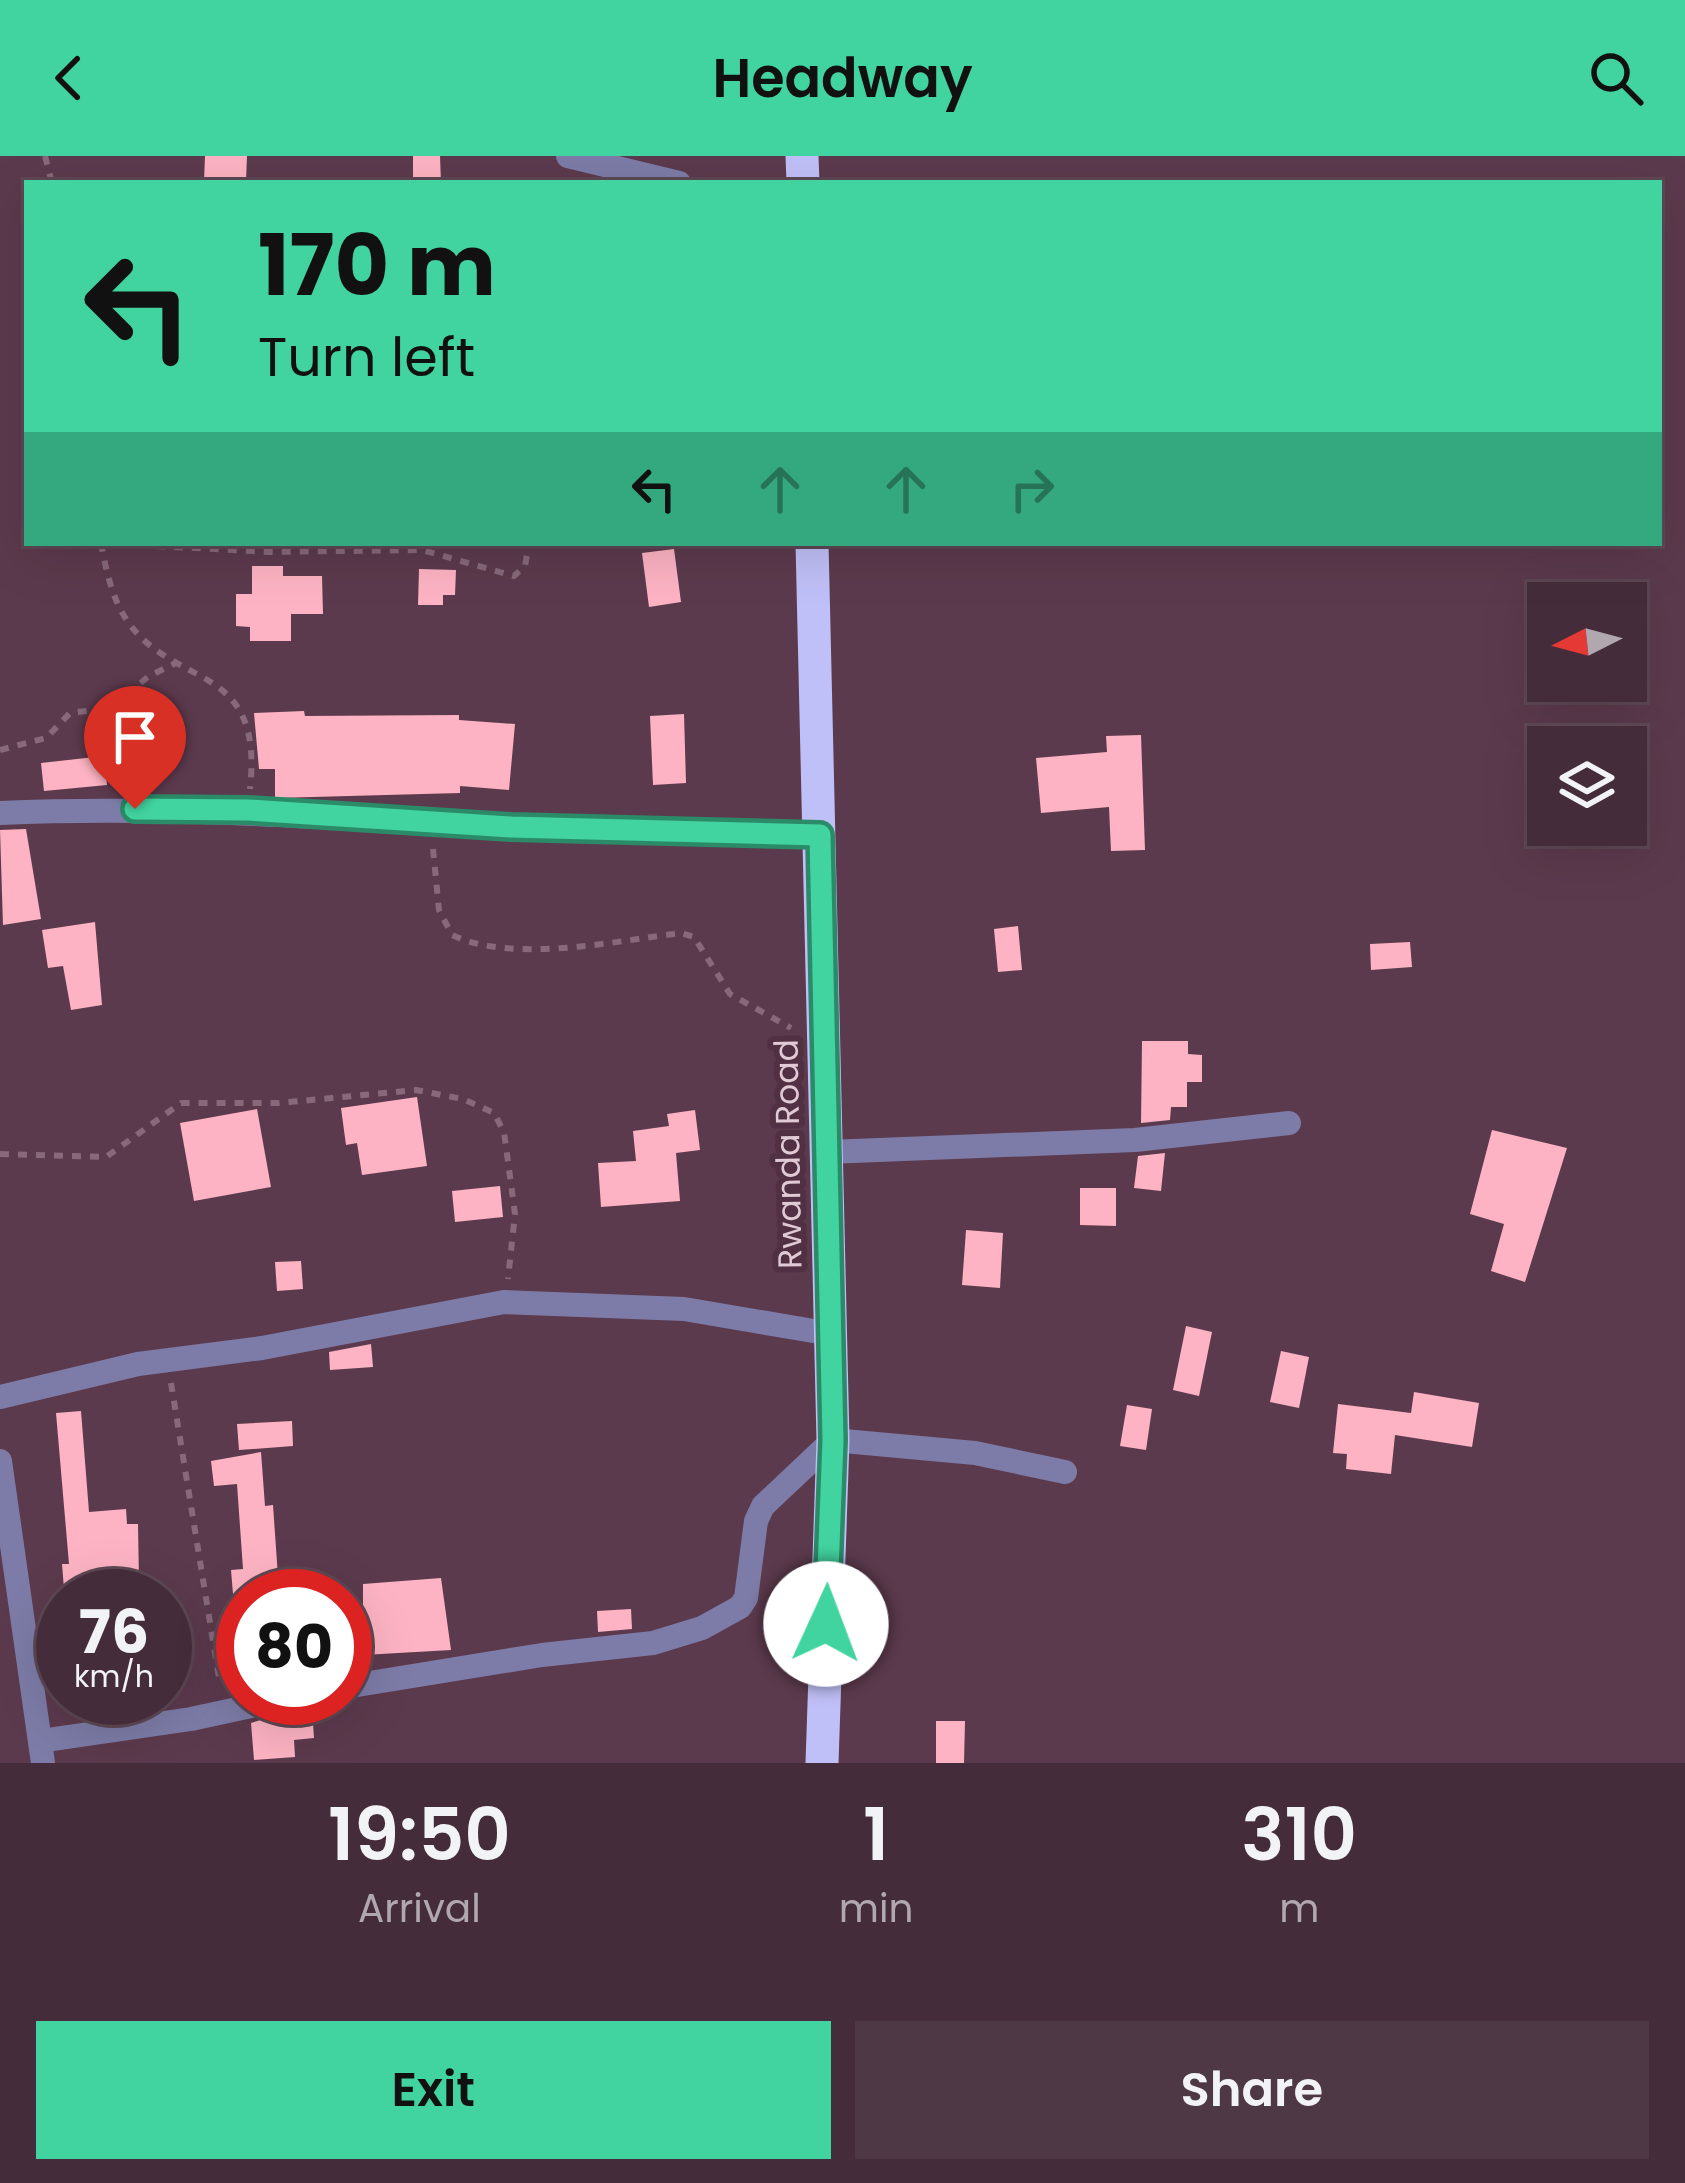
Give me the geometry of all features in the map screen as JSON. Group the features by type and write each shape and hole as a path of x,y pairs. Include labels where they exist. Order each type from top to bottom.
{"highway":[{"name":"Rwanda Road","path":"812,546 833,1440 822,1763"}],"street":[{"path":"568,156 667,180"},
{"path":"0,814 98,808 248,810 820,835"},
{"path":"828,1152 1135,1140 1289,1123"},
{"path":"0,1396 166,1360 262,1348 504,1302 684,1309 831,1334"},
{"path":"372,1683 542,1655 653,1643 703,1628 740,1607 746,1598 756,1521 763,1506 833,1440 975,1453 1065,1472"},
{"path":"0,1461 41,1752 216,1714"}],"path":[{"path":"102,546 109,584 129,624 178,662 218,682 237,706 252,771 248,810"},
{"path":"151,546 268,553 422,550 514,576 525,566 528,546"},
{"path":"0,750 46,738 70,713 110,708 149,676 178,662"},
{"path":"430,821 439,910 452,935 492,948 530,948 681,933 694,938 730,994 825,1044"},
{"path":"0,1154 106,1157 181,1103 280,1102 416,1090 463,1099 494,1113 504,1132 515,1214 504,1302"},
{"path":"166,1360 216,1669"}],"building":[{"path":"205,156 247,156 246,180 204,180"},
{"path":"413,156 440,156 441,180 413,180"},
{"path":"674,549 681,602 649,607 642,553"},
{"path":"252,566 283,566 283,576 322,576 323,614 291,614 291,641 250,641 250,627 236,626 236,594 252,594"},
{"path":"419,569 456,570 455,595 443,595 443,605 418,605"},
{"path":"304,711 305,716 459,715 459,720 515,724 509,790 460,786 460,793 275,798 275,769 259,769 254,713"},
{"path":"684,714 686,783 653,785 650,716"},
{"path":"1141,735 1145,850 1111,851 1109,807 1041,813 1036,758 1107,752 1106,736"},
{"path":"104,756 107,785 44,791 41,763"},
{"path":"26,829 41,919 3,925 0,830"},
{"path":"95,922 102,1005 71,1010 63,966 48,968 42,930"},
{"path":"1018,926 1022,970 998,972 994,929"},
{"path":"1410,942 1412,967 1371,970 1370,944"},
{"path":"1142,1041 1188,1041 1188,1054 1202,1055 1202,1082 1187,1082 1187,1107 1171,1107 1170,1120 1141,1123"},
{"path":"417,1097 427,1166 362,1175 357,1143 346,1145 341,1108"},
{"path":"257,1109 271,1187 194,1201 180,1123"},
{"path":"695,1110 700,1150 676,1153 680,1201 601,1207 598,1163 636,1161 633,1131 669,1126 667,1114"},
{"path":"1492,1130 1567,1148 1525,1282 1491,1271 1504,1224 1470,1214"},
{"path":"1165,1153 1161,1191 1134,1188 1138,1156"},
{"path":"500,1186 503,1217 455,1222 452,1191"},
{"path":"1080,1188 1116,1188 1116,1226 1080,1225"},
{"path":"966,1230 1003,1233 1000,1288 962,1285"},
{"path":"301,1261 303,1289 277,1291 275,1262"},
{"path":"1186,1326 1212,1332 1199,1396 1173,1390"},
{"path":"371,1344 373,1367 330,1370 329,1352"},
{"path":"1281,1351 1309,1357 1299,1408 1270,1402"},
{"path":"1414,1392 1479,1403 1472,1447 1395,1435 1391,1474 1346,1469 1347,1454 1333,1453 1338,1404 1411,1413"},
{"path":"1127,1405 1152,1409 1146,1450 1120,1446"},
{"path":"81,1411 89,1512 126,1509 127,1524 138,1524 139,1569 62,1569 62,1564 69,1564 56,1413"},
{"path":"292,1421 293,1446 239,1450 237,1424"},
{"path":"261,1452 265,1506 273,1505 277,1569 243,1569 237,1484 214,1486 211,1461"},
{"path":"441,1578 451,1650 372,1654 372,1583"},
{"path":"631,1609 632,1629 598,1632 597,1611"},
{"path":"936,1721 965,1721 964,1763 936,1763"},
{"path":"251,1725 313,1725 314,1738 294,1740 295,1757 254,1760"}],"route":[{"path":"135,809 248,810 511,827 820,835 833,1440 826,1624"}]}
